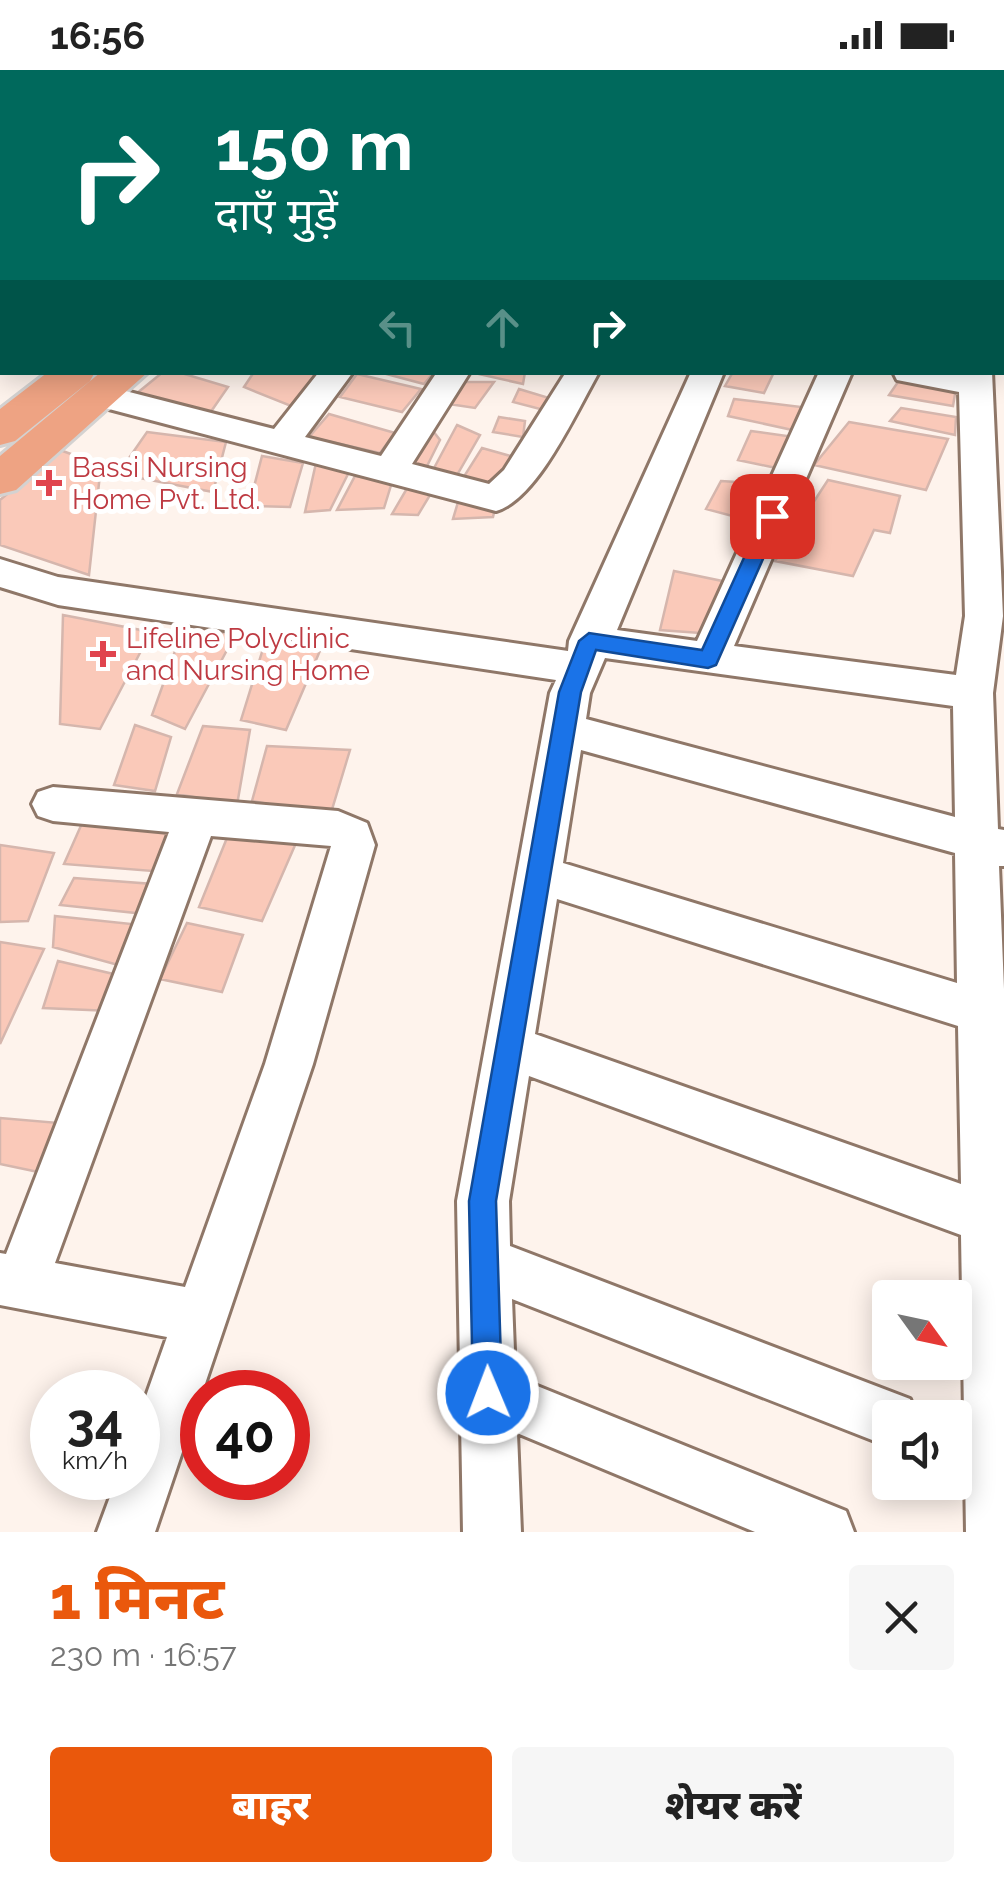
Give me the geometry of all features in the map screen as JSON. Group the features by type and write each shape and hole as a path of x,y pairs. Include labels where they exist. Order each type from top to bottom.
{"main road":[{"path":"0,431 102,380"},
{"path":"0,480 102,380"}],"street":[{"path":"281,444 335,375"},
{"path":"390,472 452,375"},
{"path":"102,380 281,444 483,496 504,495 581,375"},
{"path":"492,1532 482,1201 574,658 707,375"},
{"path":"708,660 835,375"},
{"path":"924,375 982,387 994,617 983,724 990,845 995,1222 984,1455 994,1532"},
{"path":"0,573 58,591 484,652 708,660 983,724"},
{"path":"564,729 990,845"},
{"path":"53,804 338,829 352,836 354,845 289,1064 126,1532"},
{"path":"196,816 10,1281 203,1317"},
{"path":"539,875 992,1015"},
{"path":"509,1047 995,1222"},
{"path":"484,1262 872,1411"},
{"path":"488,1393 825,1532"}],"building":[{"path":"159,375 188,375 228,387 210,413 136,394"},
{"path":"252,375 314,375 296,408 244,387"},
{"path":"356,375 421,389 402,412 340,397"},
{"path":"390,375 432,375 424,384"},
{"path":"483,375 524,375 523,384"},
{"path":"731,375 773,375 764,393 725,386"},
{"path":"900,379 956,388 953,406 889,395"},
{"path":"462,382 494,382 475,408 449,404"},
{"path":"519,389 549,398 544,410 513,402"},
{"path":"734,399 809,408 797,431 728,416"},
{"path":"901,408 956,417 955,435 890,421"},
{"path":"329,414 395,433 380,453 309,437"},
{"path":"499,417 525,421 523,437 493,432"},
{"path":"849,422 948,439 926,490 814,465"},
{"path":"457,425 480,435 453,482 433,470"},
{"path":"433,431 440,440 426,468 408,463"},
{"path":"751,431 794,437 781,469 738,460"},
{"path":"147,432 226,442 213,492 118,474"},
{"path":"482,448 514,457 495,484 463,478"},
{"path":"60,450 101,465 89,575 0,545 0,500"},
{"path":"262,456 303,463 290,507 249,506"},
{"path":"316,463 351,468 330,510 305,512"},
{"path":"355,476 392,482 384,508 337,510"},
{"path":"828,480 900,496 890,533 874,530 853,576 775,561"},
{"path":"721,481 770,484 755,522 706,509"},
{"path":"409,485 433,490 418,515 392,514"},
{"path":"458,502 496,504 493,517 453,519"},
{"path":"674,571 727,582 700,633 660,630"},
{"path":"63,615 151,632 100,729 60,724"},
{"path":"181,625 235,635 185,729 152,715 183,629"},
{"path":"266,639 322,646 286,730 241,720"},
{"path":"135,725 171,737 155,791 114,785"},
{"path":"203,726 250,730 237,805 177,794"},
{"path":"267,746 350,750 330,816 252,801"},
{"path":"83,821 178,832 165,872 64,864"},
{"path":"229,833 296,843 262,921 199,907"},
{"path":"0,845 54,853 28,921 0,922"},
{"path":"74,878 153,884 155,915 60,905"},
{"path":"55,916 141,925 129,968 53,947"},
{"path":"187,923 243,935 222,992 160,979"},
{"path":"0,942 44,949 0,1044"},
{"path":"58,961 122,976 111,1011 43,1008"},
{"path":"0,1118 59,1123 43,1173 0,1164"}],"place":[{"name":"Bassi Nursing Home Pvt. Ltd.","path":"49,483"},
{"name":"Lifeline Polyclinic and Nursing Home","path":"103,654"}],"route":[{"path":"488,1393 482,1201 570,692 589,641 708,660 772,516"}]}
